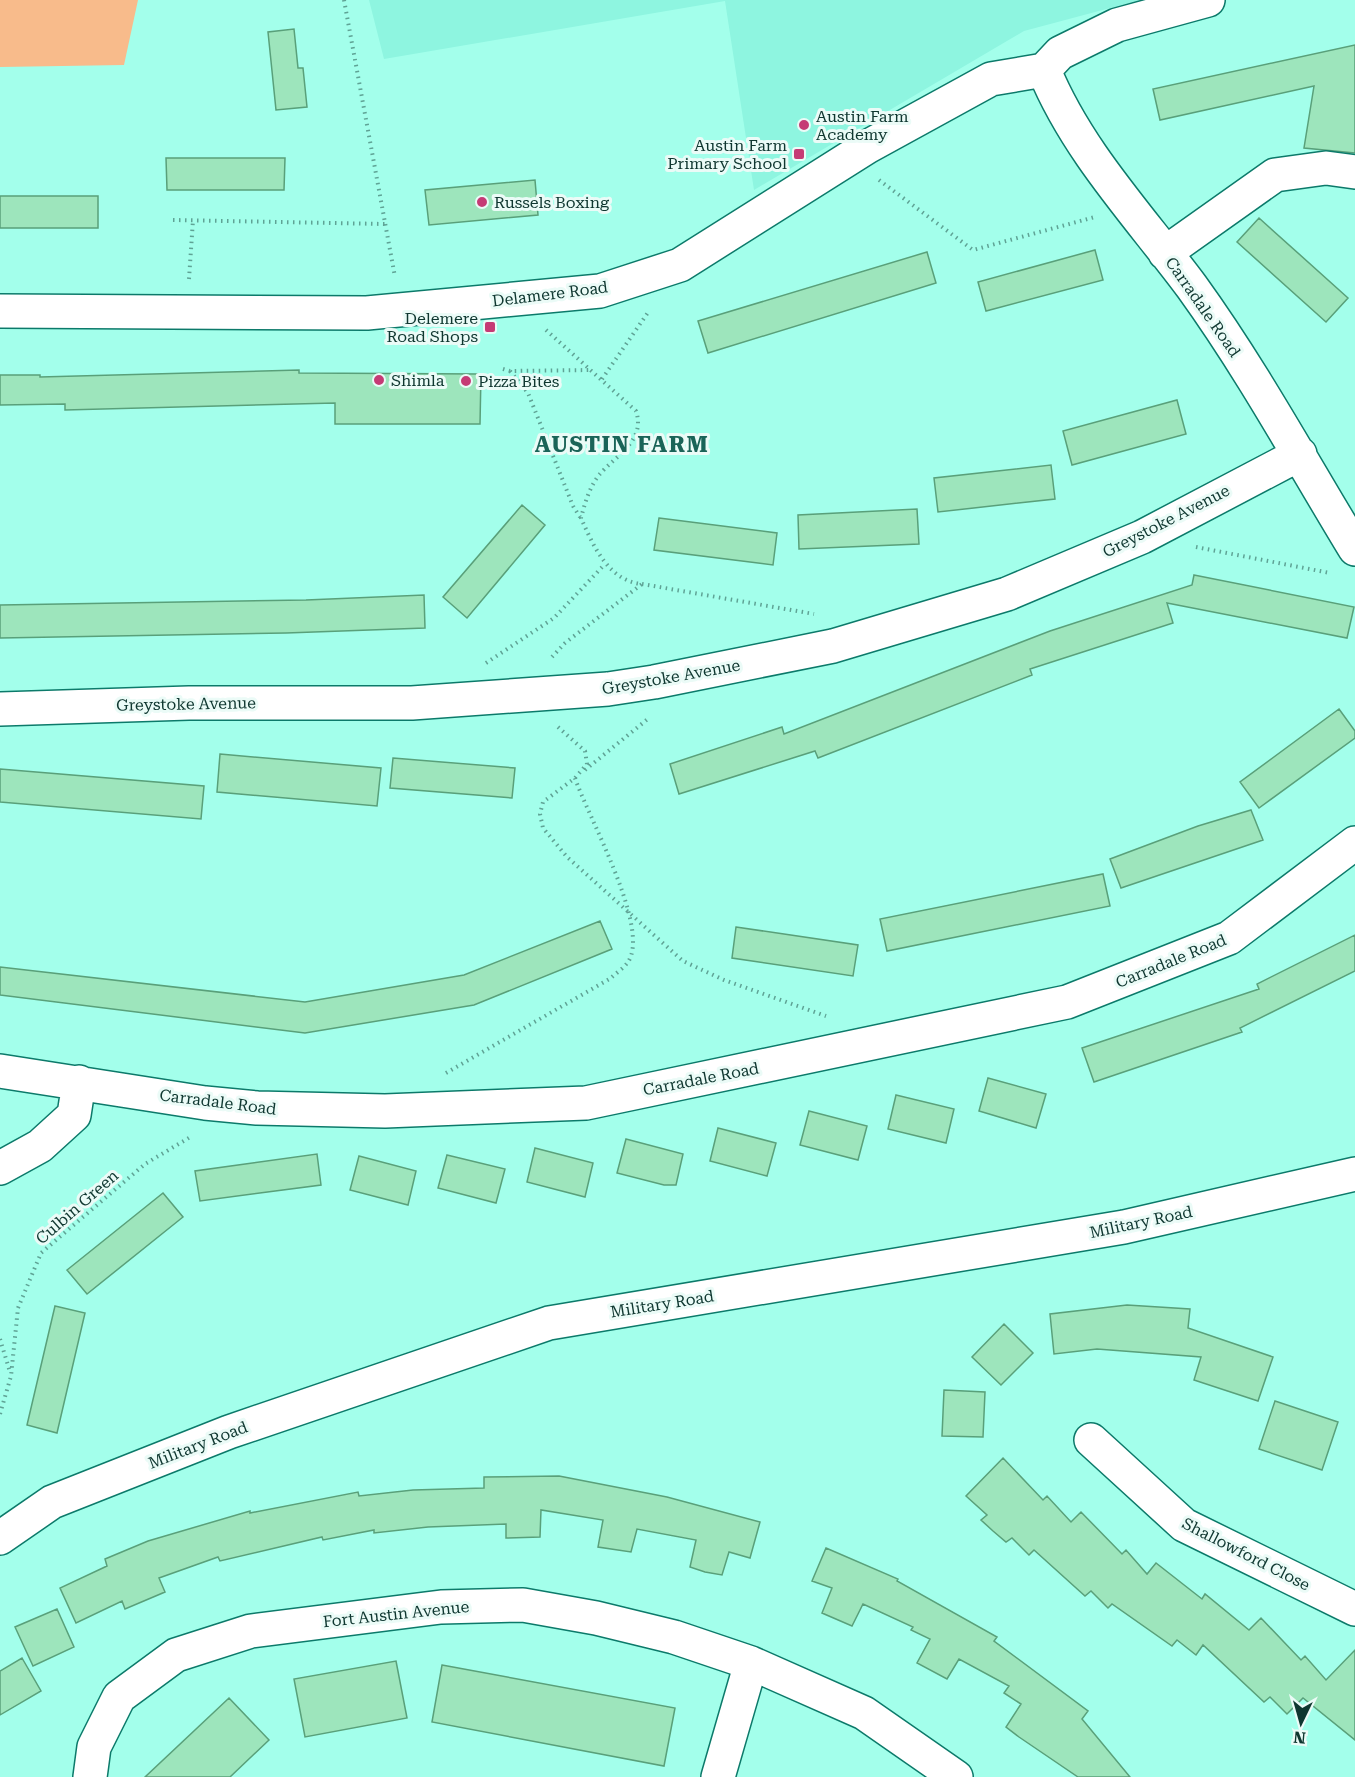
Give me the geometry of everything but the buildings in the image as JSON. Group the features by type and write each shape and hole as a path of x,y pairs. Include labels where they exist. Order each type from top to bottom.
{"street":[{"path":"1044,70 1060,52 1117,25 1208,0"},
{"name":"Delamere Road","path":"0,311 367,313 600,291 680,265 849,158 991,79 1044,70"},
{"name":"Carradale Road","path":"1044,70 1053,93 1103,171 1192,289 1300,454 1355,549"},
{"path":"1165,253 1275,175 1326,168 1355,172"},
{"name":"Greystoke Avenue","path":"0,709 189,703 412,704 608,689 654,682 833,646 1007,594 1142,537 1300,454"},
{"name":"Carradale Road","path":"0,1071 205,1103 266,1108 385,1111 586,1103 1067,1002 1228,938 1355,843"},
{"path":"0,1168 40,1146 74,1115 79,1082"},
{"name":"Military Road","path":"0,1538 52,1502 218,1436 549,1323 1124,1227 1355,1174"},
{"name":"Shallowford Close","path":"1091,1440 1185,1526 1355,1609"},
{"name":"Fort Austin Avenue","path":"90,1777 94,1747 119,1697 176,1655 250,1631 441,1607 523,1605 596,1618 663,1635 752,1663 864,1713 956,1777"},
{"path":"718,1777 752,1663"}],"path":[{"path":"344,0 401,310"},
{"path":"849,158 973,250 1130,207"},
{"path":"173,220 385,224"},
{"path":"187,312 193,220"},
{"path":"602,379 680,265"},
{"path":"503,369 510,371 592,370"},
{"path":"510,371 528,393 573,506 581,518"},
{"path":"1142,537 1333,573"},
{"path":"459,700 462,676 499,656 554,618 605,564"},
{"path":"642,584 836,618 870,635"},
{"path":"444,1074 611,978 629,961 633,940 632,915 575,778 657,711 654,682"},
{"name":"Culbin Green","path":"0,1414 11,1376 18,1308 41,1253 145,1164 208,1126 205,1103"},
{"path":"0,1339 11,1376"}],"shaded area":[{"path":"0,0 138,0 124,65 0,67"},
{"name":"Austin Farm Academy","path":"369,0 1140,0 1024,31 754,190 725,1 384,59"}],"place":[{"name":"Austin Farm Academy","path":"804,125"},
{"name":"Austin Farm Primary School","path":"799,154"},
{"name":"Russels Boxing","path":"482,202"},
{"name":"Delemere Road Shops","path":"490,327"},
{"name":"Shimla","path":"379,380"},
{"name":"Pizza Bites","path":"466,381"}],"district":[{"name":"AUSTIN FARM","path":"622,444"}]}
